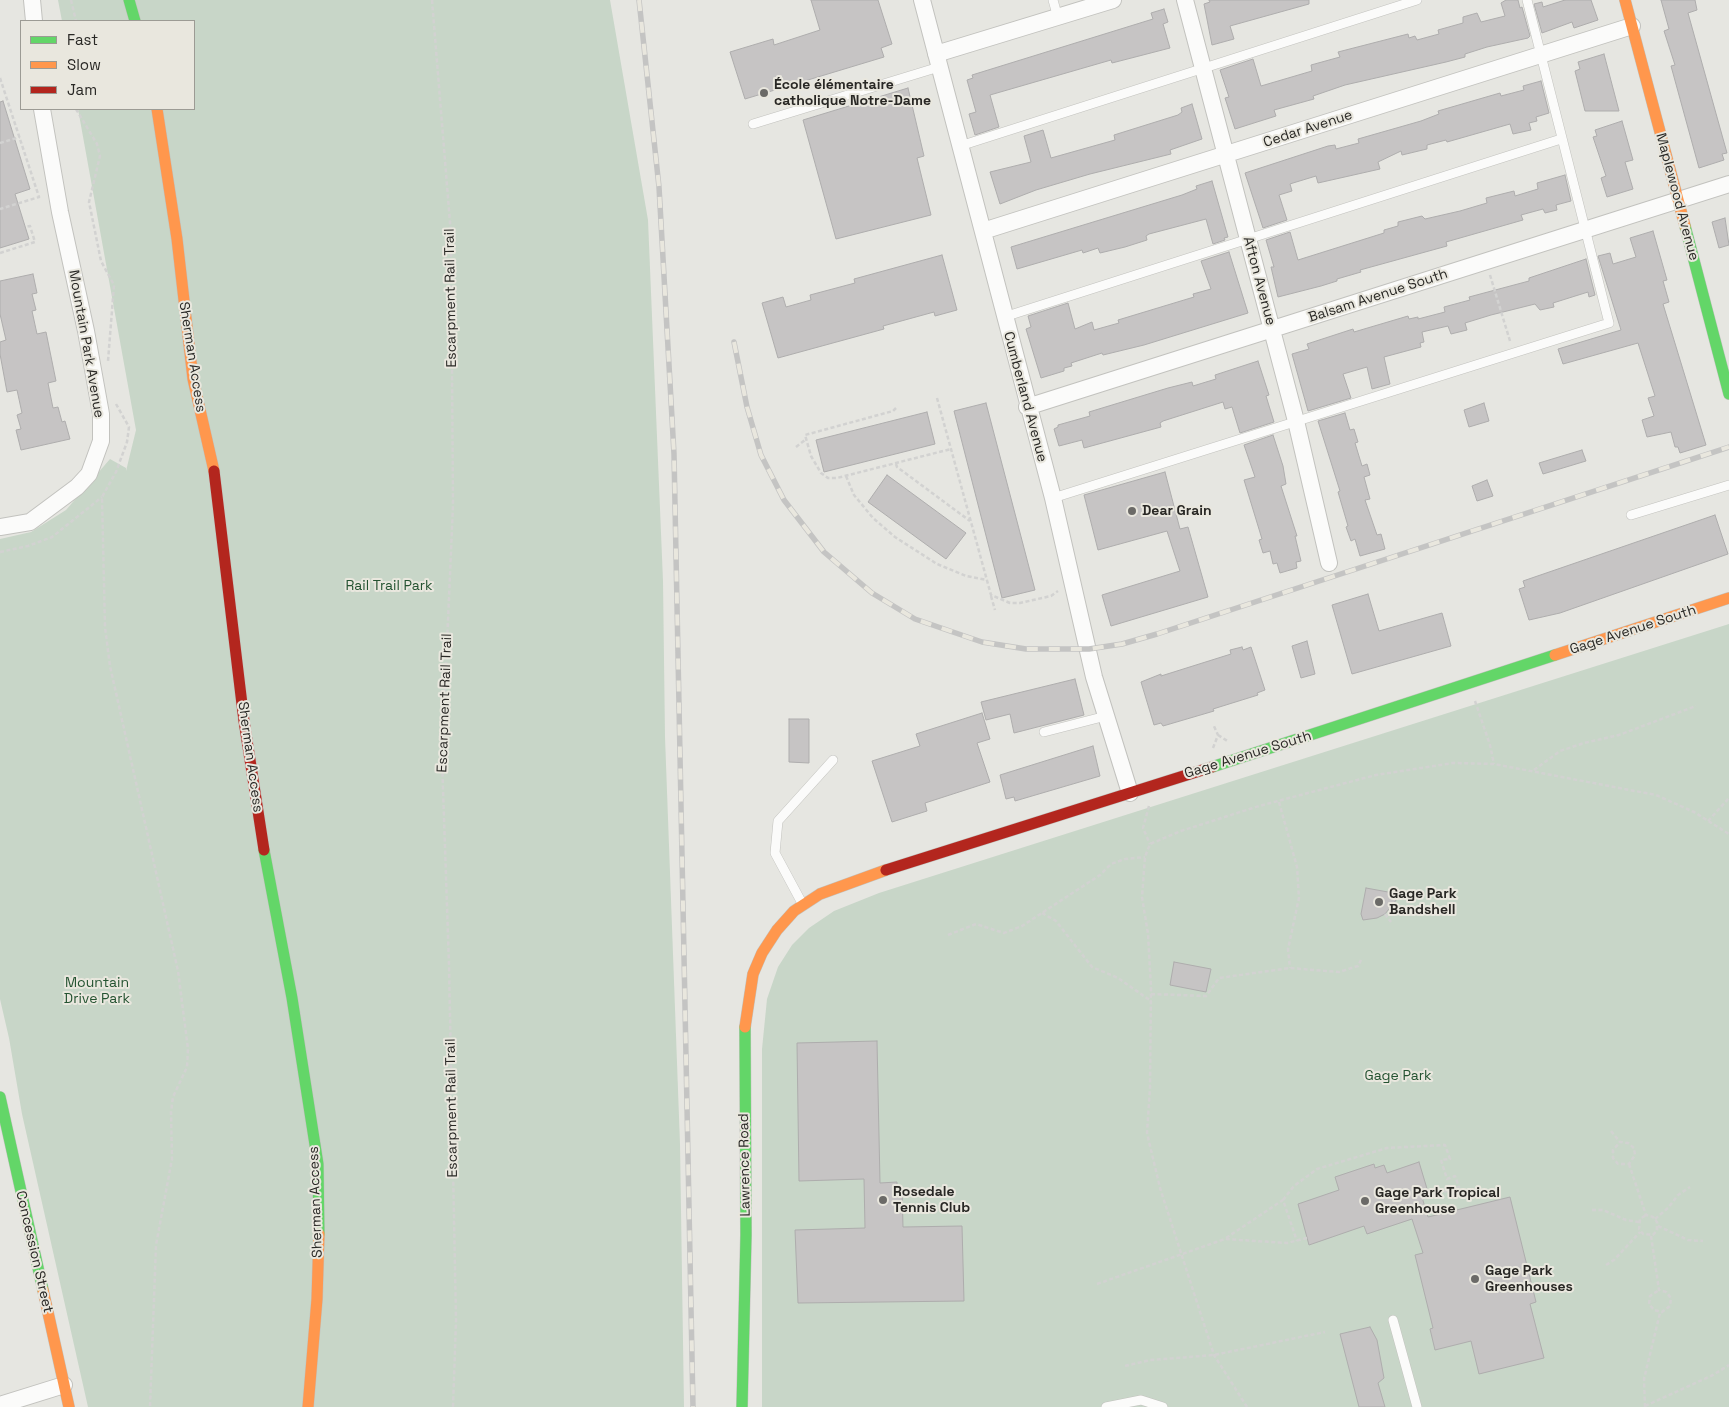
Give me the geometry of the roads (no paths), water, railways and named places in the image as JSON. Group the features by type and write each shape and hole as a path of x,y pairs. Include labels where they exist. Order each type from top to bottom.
{"street":[{"path":"32,0 34,20"},
{"path":"129,0 135,20"},
{"name":"Cumberland Avenue","path":"922,0 1052,498 1094,676 1106,716 1137,790"},
{"path":"938,60 1113,0"},
{"name":"Afton Avenue","path":"1184,0 1296,421 1329,564"},
{"name":"Maplewood Avenue","path":"1625,0 1729,394"},
{"name":"Cedar Avenue","path":"983,231 1632,26"},
{"name":"Mountain Park Avenue","path":"0,527 30,522 77,487 89,474 101,441 101,414 86,331 60,212 42,110"},
{"name":"Sherman Access","path":"157,110 177,239 193,378 212,460 219,506 245,729 266,862 292,998 318,1164 319,1233 317,1299 308,1407"},
{"name":"Balsam Avenue South","path":"1027,407 1729,184"},
{"name":"Gage Avenue South","path":"777,930 794,911 820,894 864,877 1217,765 1729,598"},
{"name":"Lawrence Road","path":"742,1407 746,1235 745,1028 753,974 762,953 777,930"},
{"name":"Concession Street","path":"0,1097 69,1407"},
{"path":"0,1405 64,1385"}],"lane":[{"path":"1053,0 1058,18"},
{"path":"960,146 1417,0"},
{"path":"1052,498 1610,323 1539,56 1527,0"},
{"path":"753,124 938,60"},
{"path":"1004,317 1561,139"},
{"path":"1631,515 1729,484"},
{"path":"1044,732 1106,716"},
{"path":"803,905 775,853 778,822 833,760"},
{"path":"1394,1320 1418,1407"},
{"path":"1106,1407 1141,1400 1163,1407"}],"railway":[{"path":"639,0 659,187 674,454 693,1407"},
{"path":"734,342 747,407 761,455 784,500 824,552 872,593 915,619 982,642 1026,649 1089,649 1122,644 1157,634 1729,447"}],"place":[{"name":"École élémentaire catholique Notre-Dame","path":"764,93"},
{"name":"Dear Grain","path":"1132,511"},
{"name":"Gage Park Bandshell","path":"1379,902"},
{"name":"Rosedale Tennis Club","path":"883,1200"},
{"name":"Gage Park Tropical Greenhouse","path":"1365,1201"},
{"name":"Gage Park Greenhouses","path":"1475,1279"}],"park label":[{"name":"Rail Trail Park","path":"389,586"},
{"name":"Mountain Drive Park","path":"97,992"},
{"name":"Gage Park","path":"1398,1076"}]}
